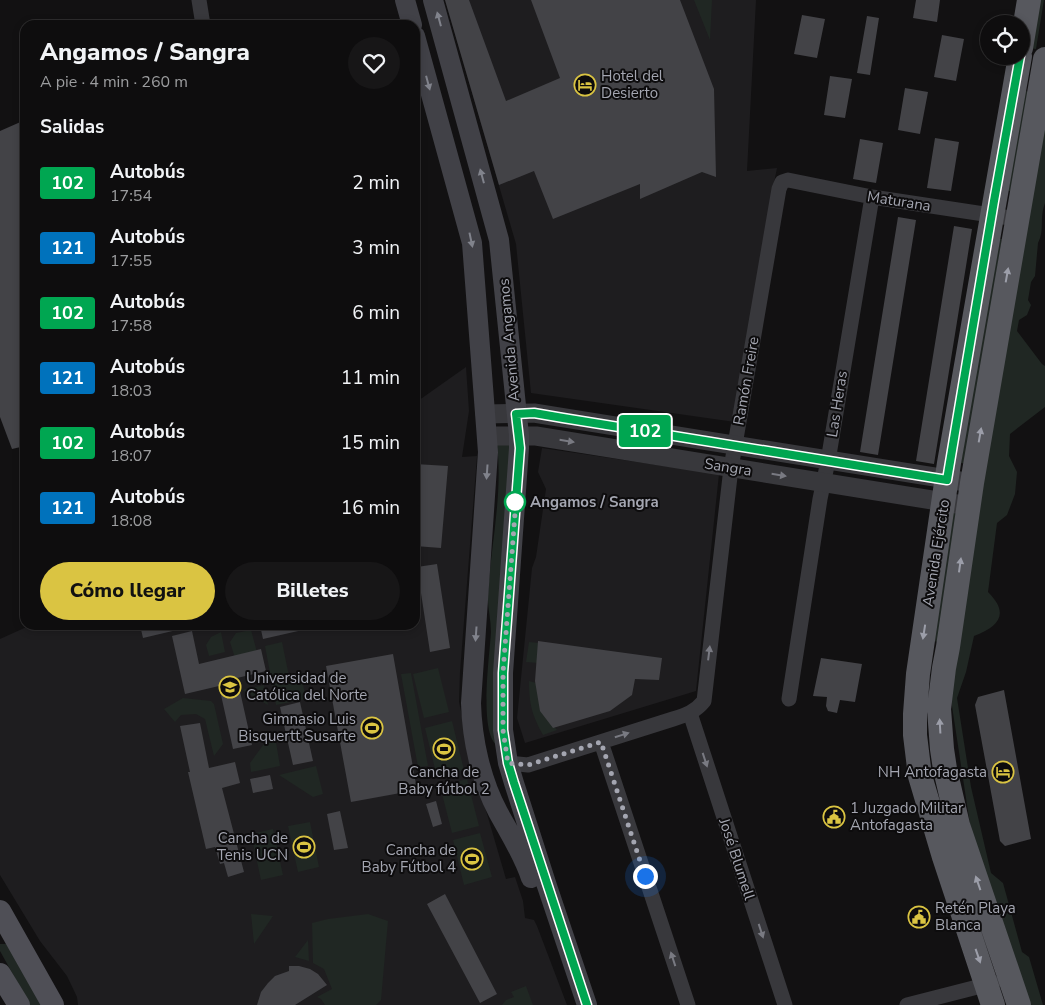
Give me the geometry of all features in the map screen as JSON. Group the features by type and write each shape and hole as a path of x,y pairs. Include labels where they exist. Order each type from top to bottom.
{"highway":[{"name":"Avenida Ejército","path":"1027,15 1030,0"},
{"path":"1030,61 1044,66"},
{"name":"Avenida Ejército","path":"990,995 920,776 915,736 915,714 918,674 946,491 991,215 1019,65"},
{"name":"Avenida Ejército","path":"1019,1005 958,825 944,762 940,729 941,688 970,494 1044,66"}],"main road":[{"path":"405,0 411,20"},
{"name":"Avenida Angamos","path":"433,0 499,240 520,448 503,673 503,730 508,763 587,1005"},
{"name":"Avenida Angamos","path":"420,54 472,243 488,452 471,703 472,723 489,791 498,812 525,860 575,1005"},
{"path":"475,741 508,763"},
{"path":"0,911 10,942 53,1005"},
{"path":"0,974 19,1005"}],"street":[{"path":"199,0 201,20"},
{"name":"Maturana","path":"782,182 788,180 872,197 1017,219"},
{"name":"Ramón Freire","path":"690,714 698,709 704,701 731,468 778,189 782,182"},
{"name":"Las Heras","path":"789,699 872,197"},
{"name":"Sangra","path":"485,414 534,413 735,445 828,461 946,491"},
{"name":"Sangra","path":"487,436 536,436 824,482 970,494"},
{"path":"508,763 528,765 690,714"},
{"name":"José Blumell","path":"690,714 785,1005"},
{"path":"601,742 688,1005"},
{"path":"907,1005 990,995 1010,980"}],"shaded area":[{"path":"445,0 756,0 747,171 777,168 735,422 531,393 516,244"},
{"path":"694,0 712,0 710,40"},
{"path":"1035,0 1044,0 1036,49 1030,48"},
{"path":"1020,90 1031,92 1013,192 1005,190"},
{"path":"1045,96 1045,203 1038,243 1035,276 1031,282 1028,300 1031,305 1027,315 1019,320 1017,331 1045,366 1045,407 1010,434 1009,456 1017,472 1015,494 1007,515 997,523 988,592 999,607 999,618 990,628 974,636 966,672 957,698 971,787 991,873 1003,883 1022,952 1029,957 1043,1005 1024,1005 973,844 950,693"},
{"path":"995,239 1002,239 967,464 961,463"},
{"name":"Universidad de Católica del Norte","path":"466,367 469,411 462,457 477,456 459,702 473,766 506,879 515,877 523,901 525,918 534,920 537,926 567,1005 78,1005 77,997 67,976 40,941 0,875 0,639 20,630 420,630 420,399"},
{"path":"505,441 512,447 498,746 492,739 488,726 487,693 491,632 488,598 498,500 497,445"},
{"path":"542,448 719,474 696,691 525,743 517,718 532,568 536,557 546,489 538,472"},
{"path":"952,507 961,509 941,642 931,641"},
{"path":"251,630 257,652 235,658 230,642 236,633"},
{"path":"221,632 225,652 209,656 206,645 211,637"},
{"path":"282,642 290,681 302,679 306,699 276,705 265,646"},
{"path":"529,642 540,643 538,663 526,662"},
{"path":"438,668 449,712 424,718 413,674"},
{"path":"411,673 428,766 418,767 401,674"},
{"path":"529,681 540,684 548,719 557,730 543,735 532,709"},
{"path":"264,685 268,705 242,690"},
{"path":"183,698 211,701 214,704 223,744 214,756 205,719 196,714 181,715 175,722 164,709"},
{"name":"Cancha de Baby fútbol 2","path":"452,721 464,770 437,777 425,728"},
{"path":"274,730 280,766 251,772 250,763"},
{"path":"316,766 323,794 313,797 279,775"},
{"path":"467,779 479,826 452,833 440,786"},
{"name":"Cancha de Tenis UCN","path":"310,822 319,867 298,872 288,826"},
{"name":"Cancha de Tenis UCN","path":"273,829 283,875 261,880 251,834"},
{"name":"Cancha de Baby Fútbol 4","path":"480,833 492,877 464,885 453,840"},
{"path":"251,914 273,916 254,944"},
{"path":"368,914 388,921 381,1000 376,1005 325,1005 317,997 332,989 324,969 313,963 312,923"},
{"path":"308,940 309,961 295,957"},
{"path":"0,944 6,944 49,1005 30,1005 0,951"},
{"path":"526,986 533,1005 502,1005 506,1000 514,997 511,992"}],"building":[{"path":"445,0 469,0 506,101 560,78 531,0 680,0 714,89 716,177 702,172 640,199 640,184 553,219 534,171 499,185"},
{"path":"916,0 940,0 937,22 913,18"},
{"path":"802,15 825,19 817,58 794,54"},
{"path":"867,16 879,18 870,75 857,73"},
{"path":"942,35 964,39 956,81 934,77"},
{"path":"830,76 852,79 845,118 824,115"},
{"path":"905,88 928,92 920,134 898,130"},
{"path":"20,122 20,447 12,449 0,417 0,131"},
{"path":"935,138 959,142 951,191 927,188"},
{"path":"860,139 883,143 876,183 853,179"},
{"path":"898,217 916,220 878,455 860,452"},
{"path":"954,226 972,229 934,464 916,461"},
{"path":"420,464 448,466 441,548 420,546"},
{"path":"437,564 450,648 430,652 420,587 420,567"},
{"path":"141,630 177,630 143,638"},
{"path":"261,630 303,630 263,639"},
{"path":"192,631 199,664 261,649 266,671 237,678 252,745 233,749 219,686 185,694 172,636"},
{"path":"538,641 662,658 659,680 635,679 632,695 610,711 553,728 540,711 535,681"},
{"name":"Gimnasio Luis Bisquertt Susarte","path":"393,654 417,790 351,802 326,666"},
{"path":"821,658 862,664 855,702 840,700 837,713 828,711 826,706 827,697 813,696"},
{"name":"NH Antofagasta","path":"1004,690 1031,839 1005,846 1000,841 975,705 978,697"},
{"path":"300,702 313,761 293,765 280,707"},
{"path":"200,723 209,768 235,762 240,783 222,788 244,872 228,877 224,863 220,864 215,847 206,849 188,772 190,772 180,726"},
{"path":"270,775 273,789 253,793 250,779"},
{"path":"436,801 442,824 433,827 426,804"},
{"path":"340,811 348,848 334,850 327,814"},
{"path":"445,894 497,994 480,1003 427,904"},
{"path":"289,966 310,969 318,974 327,985 295,1005 257,1005 261,992 268,983 275,976 289,971"}],"bus line":[{"name":"102","path":"587,1005 514,783 508,763 503,730 503,673 520,448 516,414 534,413 947,480 1018,65"}],"place":[{"name":"Hotel del Desierto","path":"585,85"},
{"name":"Angamos / Sangra","path":"515,502"},
{"name":"Universidad de Católica del Norte","path":"230,687"},
{"name":"Gimnasio Luis Bisquertt Susarte","path":"372,728"},
{"name":"Cancha de Baby fútbol 2","path":"444,749"},
{"name":"NH Antofagasta","path":"1003,772"},
{"name":"1 Juzgado Militar Antofagasta","path":"834,817"},
{"name":"Cancha de Tenis UCN","path":"304,847"},
{"name":"Cancha de Baby Fútbol 4","path":"472,859"},
{"name":"Retén Playa Blanca","path":"919,917"}],"route":[{"path":"515,502 516,500 502,706 503,730 508,763 528,765 601,742 645,876"}]}
